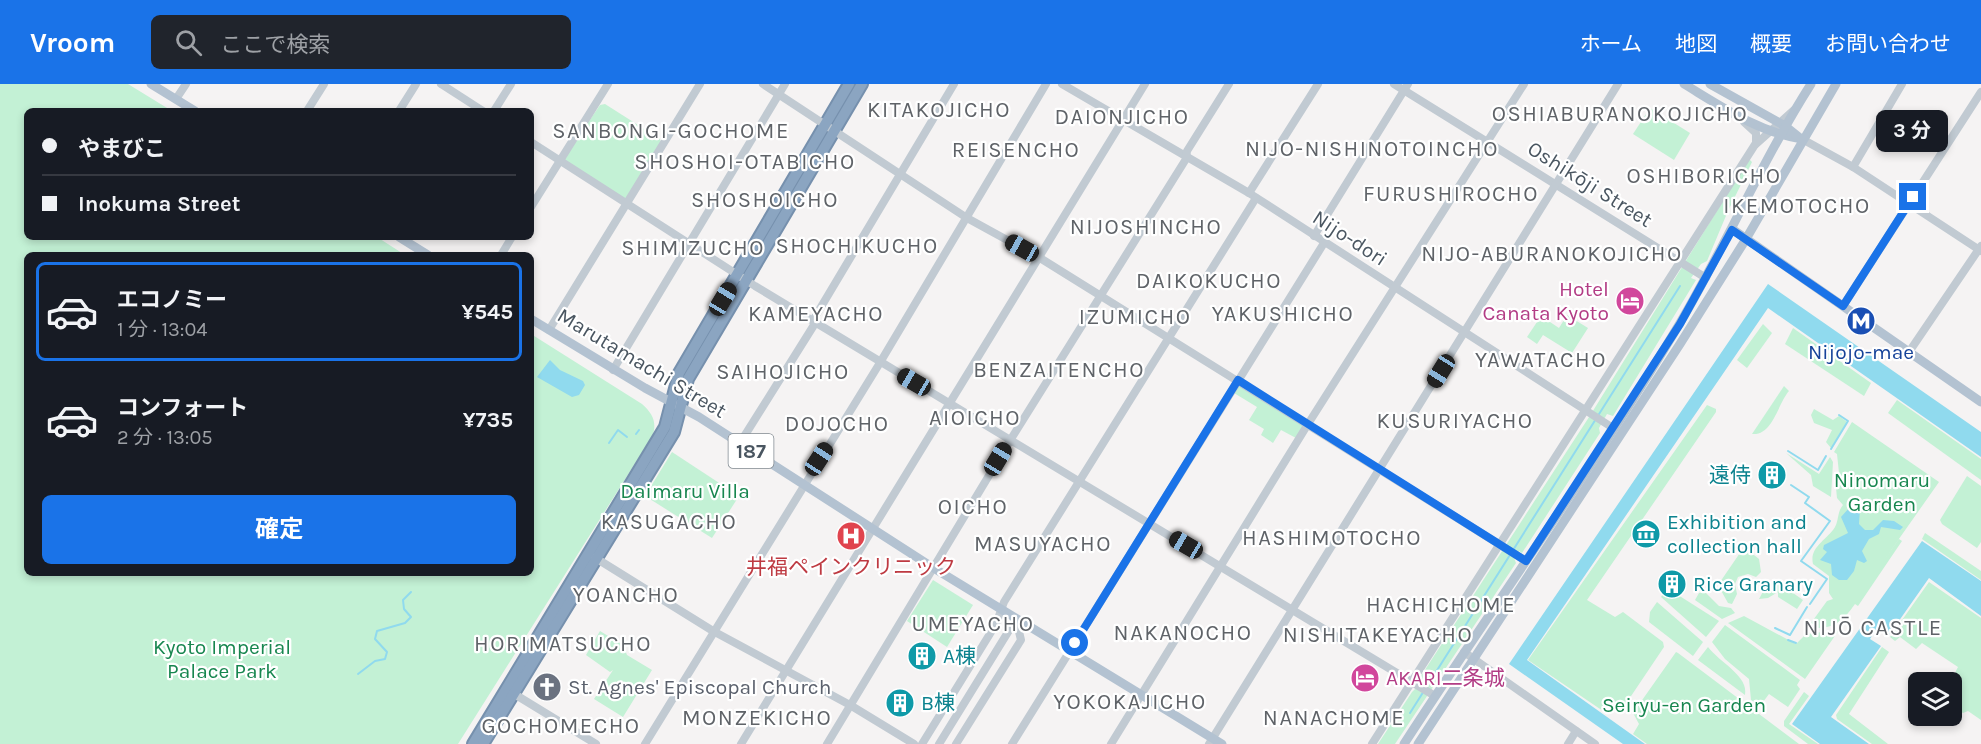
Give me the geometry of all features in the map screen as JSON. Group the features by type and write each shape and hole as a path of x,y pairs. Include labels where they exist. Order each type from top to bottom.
{"highway":[{"path":"483,744 511,692 674,432 688,379 849,84"},
{"path":"594,557 665,427 679,373 743,278 837,130 862,84"},
{"path":"472,744 511,692"}],"main road":[{"path":"151,84 190,108"},
{"path":"1684,84 1736,116 1769,132 1779,136 1802,139"},
{"path":"1404,744 1432,694 1464,652 1526,561 1613,428 1706,278 1779,136 1782,124 1795,110 1811,84"},
{"path":"1418,744 1623,434 1746,239 1836,84"},
{"path":"1715,85 1782,124 1802,139"},
{"path":"1732,230 1981,402"},
{"path":"414,241 425,252"},
{"name":"Marutamachi Street","path":"534,321 613,370 681,407 740,443 932,567 1141,695 1211,741 1222,744"}],"street":[{"path":"176,99 186,84"},
{"path":"309,108 324,84"},
{"path":"401,108 416,84"},
{"path":"441,84 478,108"},
{"path":"496,108 511,84"},
{"path":"534,202 608,84"},
{"path":"549,330 700,84"},
{"path":"764,84 837,130 967,218 1040,258 1381,468 1526,561"},
{"path":"613,370 691,244 785,84"},
{"path":"740,443 954,84"},
{"path":"645,744 880,362 1046,84"},
{"name":"Nijo-dori","path":"1062,84 1252,195 1613,428"},
{"path":"741,744 1145,84"},
{"path":"827,744 932,567 1101,296 1229,84"},
{"path":"922,744 996,624 1001,610 1169,338 1318,84"},
{"name":"Oshikōji Street","path":"1394,84 1406,87 1488,142 1706,278"},
{"path":"1111,744 1308,424 1524,84"},
{"path":"1211,741 1618,84"},
{"path":"1852,167 1902,84"},
{"path":"1314,236 1406,87"},
{"path":"1843,306 1981,92"},
{"path":"1371,744 1589,413 1753,147 1757,140 1756,133 1736,116"},
{"path":"1753,147 1769,132 1782,124"},
{"path":"1802,139 1852,167 1980,249 1909,352"},
{"path":"534,144 627,206 880,362 1432,694"},
{"path":"1012,744 1324,243"},
{"path":"594,557 713,631 850,705 914,744"},
{"path":"939,744 1016,619"},
{"path":"956,744 1021,640 1016,619"},
{"path":"1464,652 1595,744"},
{"path":"972,662 984,670"},
{"path":"511,692 596,744"},
{"path":"1568,744 1576,731"}],"green space":[{"name":"Kyoto Imperial Palace Park","path":"0,84 128,84 167,108 24,108 24,240 382,240 400,252 24,252 24,576 534,576 534,336 642,404 651,414 654,421 653,435 458,744 0,744"},
{"path":"605,104 660,139 661,144 624,201 567,164 564,158 600,105"},
{"path":"1650,108 1690,133 1674,160 1633,134"},
{"path":"1749,159 1752,162 1707,261 1701,264 1691,278 1696,280 1613,416 1607,414 1599,428 1600,433 1522,553 1519,551 1514,558 1516,563 1395,744 1378,744 1412,692 1421,683 1419,679 1591,414"},
{"path":"1567,315 1588,328 1572,353 1543,335 1537,344 1527,337 1541,316 1559,328"},
{"path":"1763,324 1772,333 1747,368 1737,360"},
{"path":"1793,328 1871,383 1864,396 1785,344"},
{"path":"1240,383 1305,424 1296,438 1281,430 1273,443 1261,435 1264,429 1249,420 1257,407 1234,393"},
{"path":"1784,386 1789,391 1770,424 1765,430 1752,434"},
{"path":"1897,400 1981,459 1981,480 1888,413"},
{"path":"1707,405 1716,409 1716,412 1587,600 1615,617 1623,612 1663,642 1664,647 1623,708 1611,702 1603,711 1528,660"},
{"path":"1814,409 1833,420 1839,416 1847,422 1831,448 1826,442 1832,430 1814,423 1811,415"},
{"name":"Ninomaru Garden","path":"1852,422 1939,482 1882,563 1899,539 1902,541 1858,606 1855,604 1841,620 1832,626 1811,628 1811,623 1827,601 1833,599 1829,593 1829,576 1813,564 1812,558 1816,548 1835,527 1843,505 1837,498 1835,478 1839,473 1837,454 1834,452"},
{"name":"Daimaru Villa","path":"672,452 739,496 712,538 645,496"},
{"path":"1786,453 1819,474 1830,457 1833,462 1831,497 1813,486 1811,475"},
{"path":"1967,476 1981,486 1981,542 1977,548 1942,524 1940,520"},
{"path":"1925,533 1981,571 1981,580 1922,539"},
{"path":"1744,547 1759,559 1761,572 1756,577 1748,574 1738,577 1735,584 1737,594 1732,604 1728,603 1718,585"},
{"path":"933,580 973,605 947,647 907,621"},
{"path":"1776,581 1803,600 1797,609 1778,597 1778,592 1768,598 1759,599 1766,586"},
{"path":"1929,582 1981,618 1981,720 1968,711 1962,712 1962,672 1956,672 1958,667 1922,643 1916,649 1900,637 1895,641 1890,637"},
{"path":"1667,588 1719,621 1706,637 1661,597"},
{"path":"1705,592 1719,606 1731,608 1735,613 1722,619 1695,600 1699,593"},
{"path":"1657,602 1703,642 1693,656 1649,622 1650,612"},
{"path":"1744,616 1796,644 1806,634 1839,630 1805,679 1728,623"},
{"path":"1725,625 1800,680 1797,685 1800,689 1788,707 1769,694 1760,706 1751,700 1749,679 1725,659 1712,642"},
{"path":"600,631 623,645 627,655 652,670 623,717 594,699 613,670 610,672 586,655"},
{"path":"1708,647 1738,675 1745,688 1745,695 1698,660"},
{"path":"1882,647 1889,652 1849,714 1888,744 1872,744 1837,719 1836,715"},
{"name":"Seiryu-en Garden","path":"1676,652 1799,744 1647,744 1633,734 1639,724 1633,713"},
{"path":"1804,692 1809,696 1789,724 1818,744 1808,744 1784,726 1784,721"}],"water":[{"path":"1768,284 1981,432 1981,457 1768,308 1527,660 1645,744 1623,744 1509,664"},
{"path":"550,360 560,370 583,381 585,385 579,395 572,397 537,377"},
{"path":"1850,507 1860,509 1859,524 1865,530 1873,530 1883,520 1894,521 1903,527 1900,530 1881,527 1879,534 1869,539 1862,551 1867,561 1864,563 1857,560 1854,571 1847,580 1839,580 1832,575 1831,564 1820,560 1827,552 1823,549 1824,545 1848,533 1841,517"},
{"path":"1922,541 1981,581 1981,616 1929,578 1889,635 1877,628 1870,639 1881,646 1831,717 1869,744 1820,744 1792,724"}],"waterway":[{"path":"1410,713 1680,286"},
{"path":"1831,449 1848,421 1839,415"},
{"path":"609,443 618,430 627,437"},
{"path":"636,434 639,430"},
{"path":"1788,451 1818,470 1826,456"},
{"path":"1791,485 1809,497 1805,503 1830,521 1801,561 1827,579 1810,604"},
{"path":"358,674 375,661 385,659 387,652 375,639 377,631 405,623 411,617 404,609 403,600 411,592"},
{"path":"1775,628 1790,635 1807,607"},
{"path":"1788,640 1796,643"}],"place":[{"name":"Hotel Canata Kyoto","path":"1630,301"},
{"name":"Nijojo-mae","path":"1861,321"},
{"name":"遠侍","path":"1772,475"},
{"name":"Exhibition and collection hall","path":"1646,534"},
{"name":"井福ペインクリニック","path":"851,536"},
{"name":"Rice Granary","path":"1672,584"},
{"name":"A棟","path":"922,656"},
{"name":"AKARI二条城","path":"1365,678"},
{"name":"St. Agnes' Episcopal Church","path":"547,687"},
{"name":"B棟","path":"900,703"}],"district":[{"name":"KITAKOJICHO","path":"939,109"},
{"name":"OSHIABURANOKOJICHO","path":"1620,113"},
{"name":"DAIONJICHO","path":"1122,116"},
{"name":"SANBONGI-GOCHOME","path":"671,130"},
{"name":"NIJO-NISHINOTOINCHO","path":"1372,148"},
{"name":"REISENCHO","path":"1016,149"},
{"name":"SHOSHOI-OTABICHO","path":"745,161"},
{"name":"OSHIBORICHO","path":"1704,175"},
{"name":"FURUSHIROCHO","path":"1451,193"},
{"name":"SHOSHOICHO","path":"765,199"},
{"name":"IKEMOTOCHO","path":"1797,205"},
{"name":"NIJOSHINCHO","path":"1146,226"},
{"name":"SHOCHIKUCHO","path":"857,245"},
{"name":"SHIMIZUCHO","path":"693,247"},
{"name":"NIJO-ABURANOKOJICHO","path":"1552,253"},
{"name":"DAIKOKUCHO","path":"1209,280"},
{"name":"KAMEYACHO","path":"816,313"},
{"name":"YAKUSHICHO","path":"1283,313"},
{"name":"IZUMICHO","path":"1135,316"},
{"name":"YAWATACHO","path":"1541,359"},
{"name":"BENZAITENCHO","path":"1059,369"},
{"name":"SAIHOJICHO","path":"783,371"},
{"name":"AIOICHO","path":"975,417"},
{"name":"KUSURIYACHO","path":"1455,420"},
{"name":"DOJOCHO","path":"837,423"},
{"name":"OICHO","path":"973,506"},
{"name":"KASUGACHO","path":"669,521"},
{"name":"HASHIMOTOCHO","path":"1332,537"},
{"name":"MASUYACHO","path":"1043,543"},
{"name":"YOANCHO","path":"626,594"},
{"name":"HACHICHOME","path":"1441,604"},
{"name":"UMEYACHO","path":"973,623"},
{"name":"NIJŌ CASTLE","path":"1873,627"},
{"name":"NAKANOCHO","path":"1183,632"},
{"name":"NISHITAKEYACHO","path":"1378,634"},
{"name":"HORIMATSUCHO","path":"563,643"},
{"name":"YOKOKAJICHO","path":"1130,701"},
{"name":"MONZEKICHO","path":"757,717"},
{"name":"NANACHOME","path":"1334,717"},
{"name":"GOCHOMECHO","path":"561,725"}],"route":[{"path":"1075,643 1238,380 1526,561 1680,324 1732,230 1843,306 1913,197"}]}
